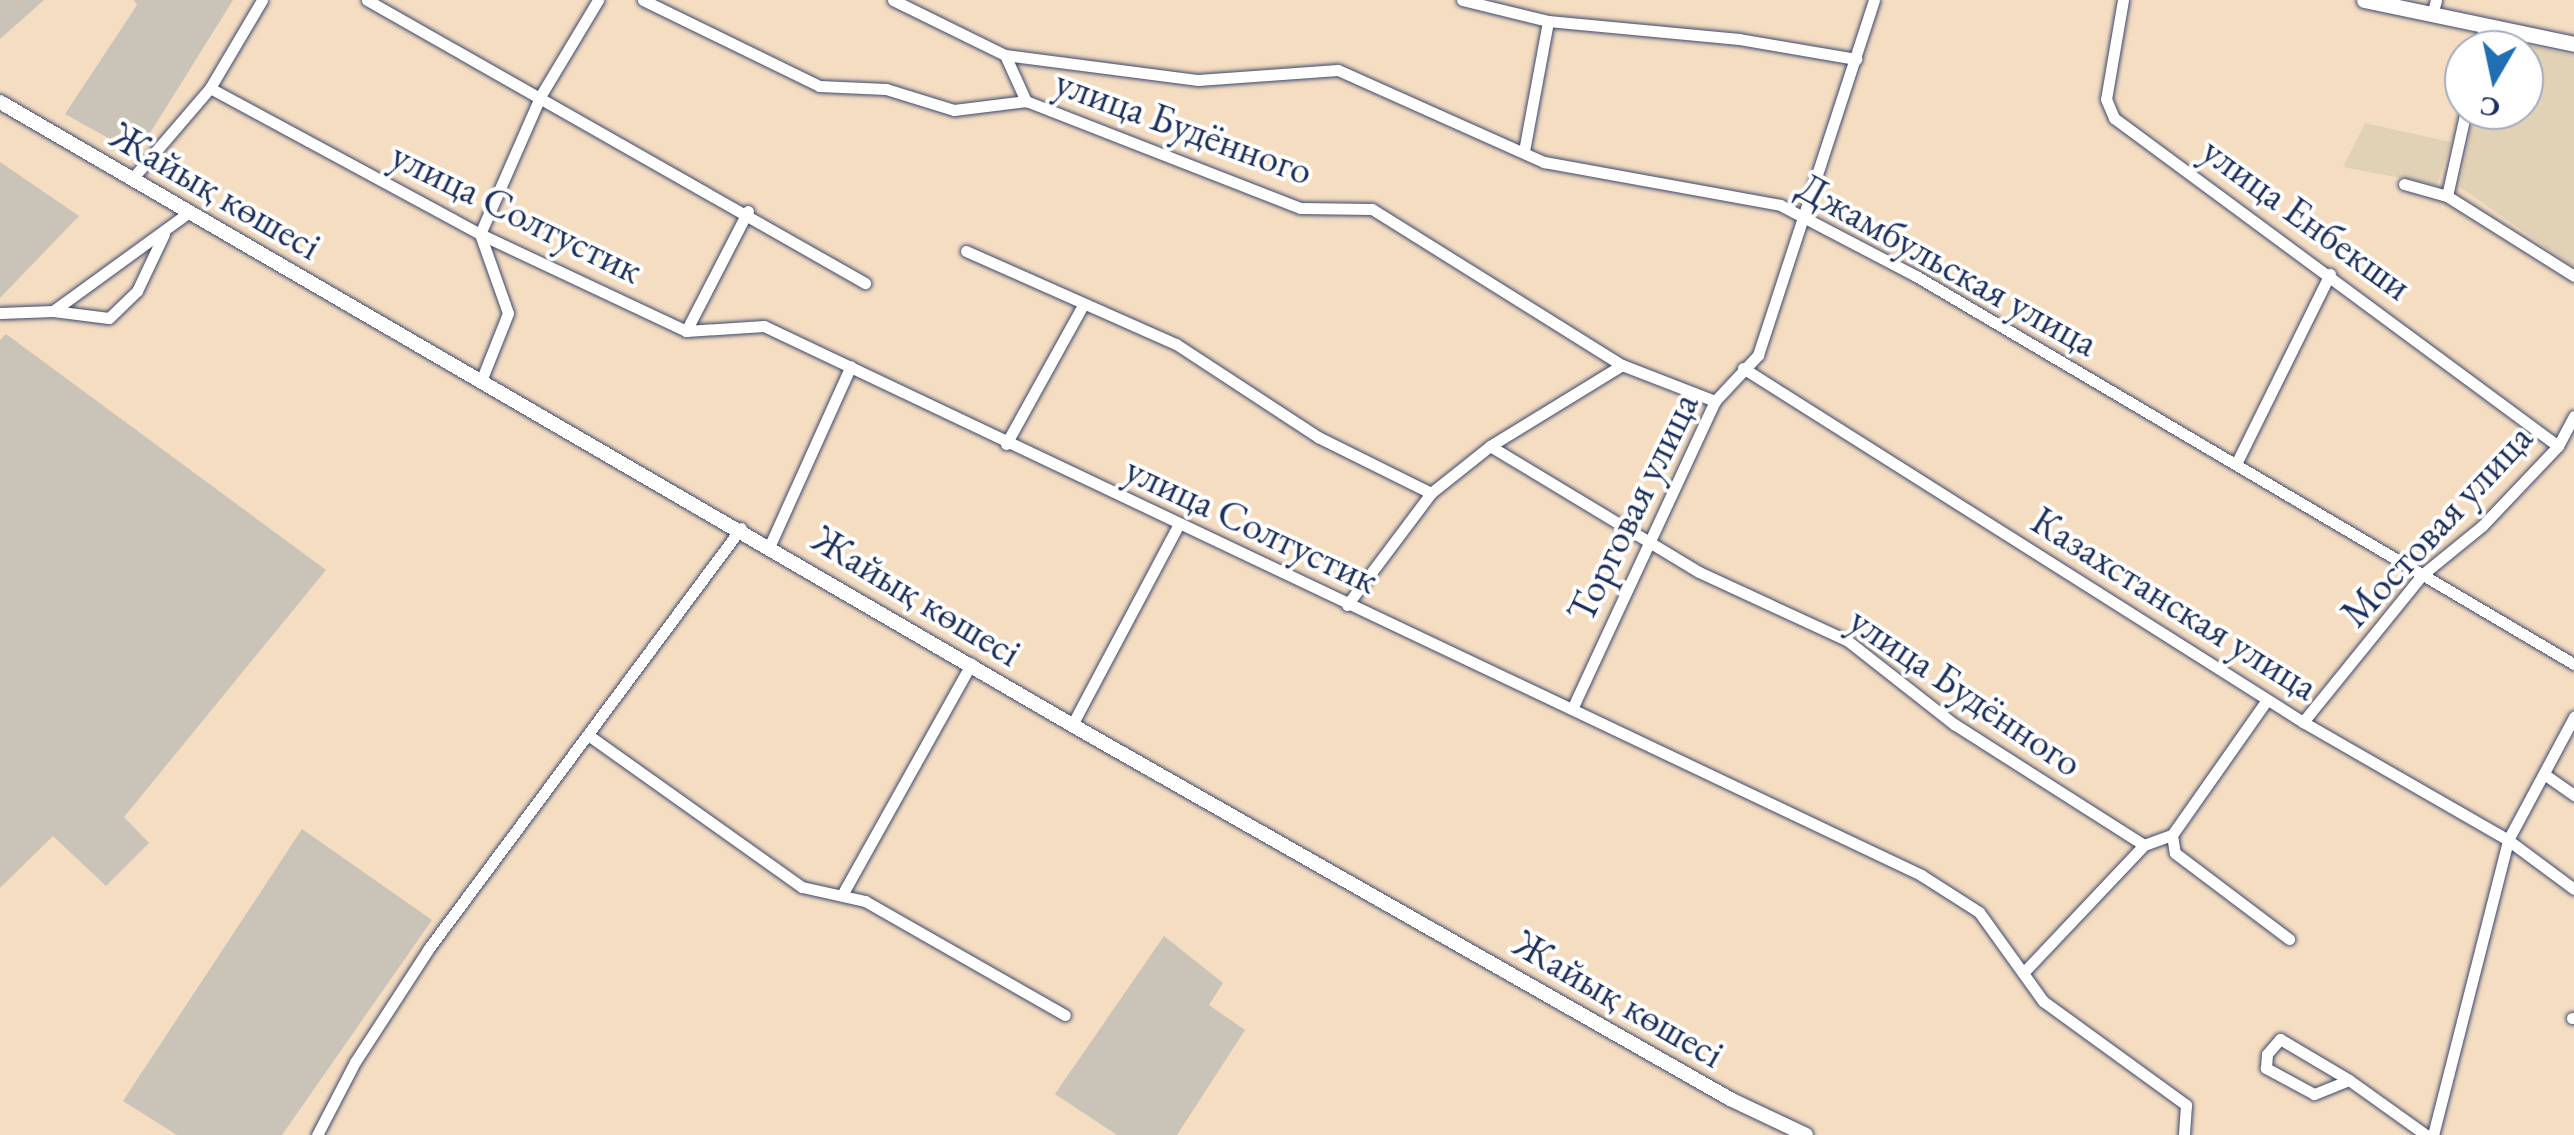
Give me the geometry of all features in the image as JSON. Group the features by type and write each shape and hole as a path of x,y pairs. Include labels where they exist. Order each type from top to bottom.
{"main road":[{"path":"2364,0 2434,7 2484,26 2574,44"}],"street":[{"path":"132,178 210,88 262,0"},
{"path":"367,0 748,211 866,283"},
{"path":"481,380 508,313 480,234 540,95 598,0"},
{"name":"улица Будённого","path":"643,0 820,86 886,89 954,110 1026,101 1300,208 1372,209 1622,365 1715,401"},
{"name":"Джамбульская улица","path":"893,0 1006,55 1198,80 1338,70 1544,162 1696,187 1807,217 2574,664"},
{"path":"919,14 927,0"},
{"path":"1462,0 1495,4 1548,21 1739,39 1856,59"},
{"name":"Торговая улица","path":"1572,709 1715,401 1758,356 1807,217 1874,0"},
{"name":"улица Енбекши","path":"2124,0 2106,109 2558,446"},
{"path":"1524,151 1548,21"},
{"path":"2483,30 2484,26"},
{"path":"1006,55 1026,101"},
{"name":"улица Солтустик","path":"210,88 480,234 686,331 764,326 1178,526 1921,875 1979,912 2042,1001 2186,1105 2184,1135"},
{"name":"Жайық көшесі","path":"0,102 741,528 1072,725 1730,1099 1806,1135"},
{"path":"2447,196 2462,130"},
{"path":"2404,184 2447,196 2574,276"},
{"path":"686,331 748,211"},
{"path":"53,312 188,213"},
{"path":"0,313 53,312 109,318 137,291 166,230"},
{"path":"966,251 1176,344 1318,436 1431,493"},
{"path":"2236,464 2330,274"},
{"path":"1006,444 1083,306"},
{"path":"1347,605 1431,493 1490,446 1622,365"},
{"path":"770,545 851,366"},
{"name":"Казахстанская улица","path":"1743,368 2267,700 2508,840 2574,889"},
{"name":"Мостовая улица","path":"2304,722 2423,574 2482,526 2558,446 2574,416"},
{"name":"улица Будённого","path":"1490,446 1650,544 1848,641 1954,724 2144,844"},
{"path":"1072,725 1178,526"},
{"path":"317,1135 354,1062 429,948 741,528"},
{"path":"842,895 971,664"},
{"path":"2023,973 2144,844 2172,835 2267,700"},
{"path":"2434,1135 2508,840 2574,717"},
{"path":"588,735 802,887 865,901 1065,1016"},
{"path":"2544,774 2574,795"},
{"path":"2172,835 2175,853 2289,939"},
{"path":"2349,1080 2314,1094 2266,1068 2267,1054 2280,1040 2349,1080 2426,1135"}],"shaded area":[{"path":"0,0 44,0 0,39"},
{"path":"134,0 233,0 137,154 65,114 137,5"},
{"path":"2544,49 2574,56 2574,267 2460,187 2470,130 2544,130"},
{"path":"2365,123 2451,142 2437,185 2343,167"},
{"path":"0,162 79,216 0,298"},
{"path":"6,334 326,570 124,817 149,843 106,886 53,836 0,888 0,340"},
{"path":"302,829 432,920 282,1135 177,1135 123,1101"},
{"path":"1164,936 1223,983 1209,1005 1245,1030 1177,1135 1117,1135 1055,1094"}]}
